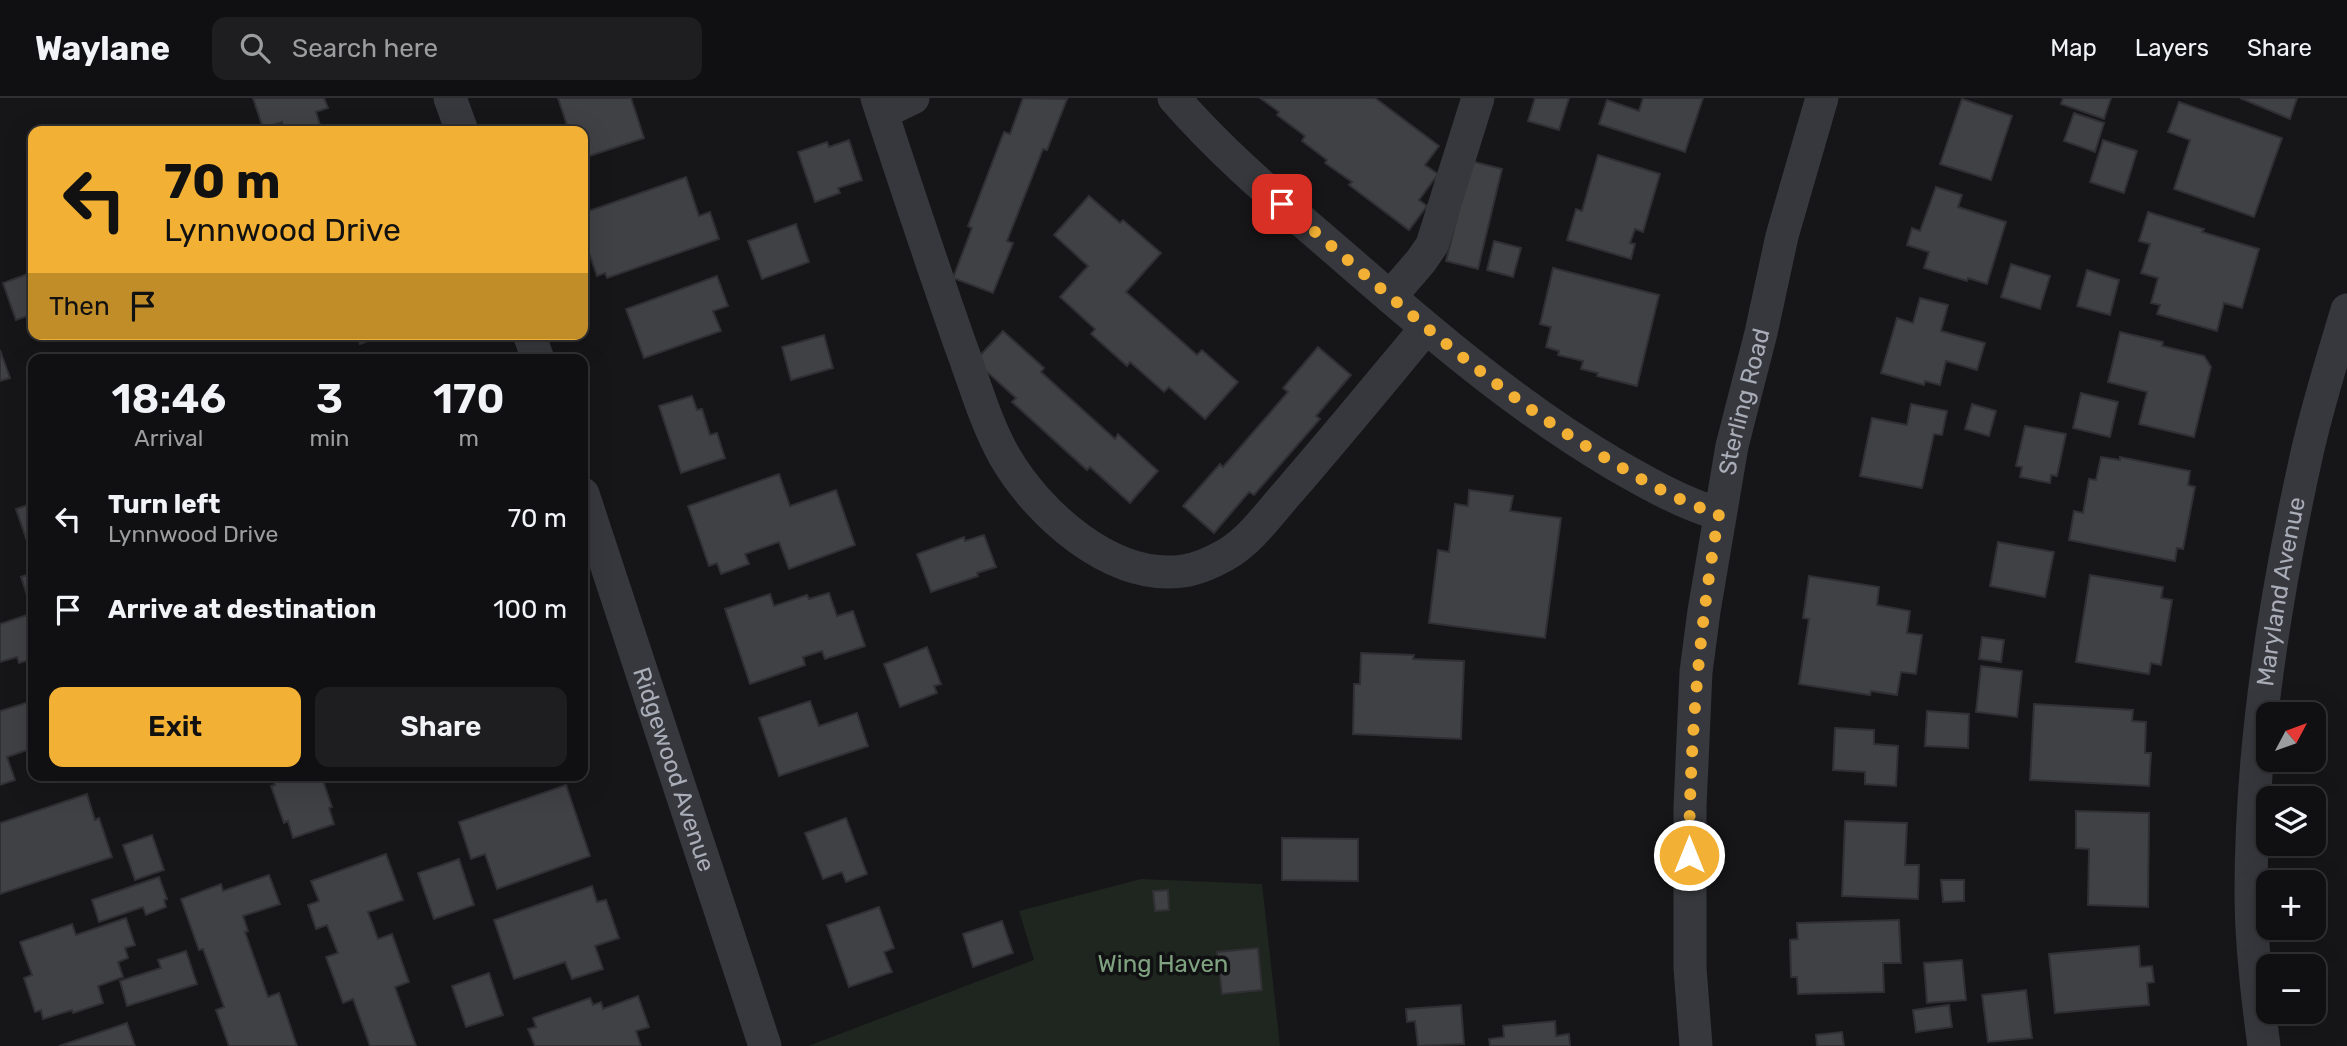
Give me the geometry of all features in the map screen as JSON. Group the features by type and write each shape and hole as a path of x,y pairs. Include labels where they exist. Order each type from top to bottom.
{"street":[{"path":"450,98 460,126"},
{"path":"913,98 879,105 989,422 1006,458 1037,499 1067,528 1126,565 1152,571 1183,571 1199,568 1230,552 1257,527 1328,446 1426,328"},
{"path":"1174,98 1209,137 1258,184 1490,380 1560,431 1668,493 1719,514"},
{"path":"1390,297 1432,245 1478,98"},
{"name":"Sterling Road","path":"1696,1046 1690,968 1691,757 1696,672 1719,514 1732,446 1778,250 1822,98"},
{"name":"Maryland Avenue","path":"2264,1046 2255,982 2251,893 2257,762 2265,688 2287,549 2305,462 2347,310"},
{"name":"Ridgewood Avenue","path":"588,509 765,1046"}],"green space":[{"name":"Wing Haven","path":"1141,879 1262,884 1280,1046 808,1046 1034,960 1019,911"}],"building":[{"path":"253,98 324,98 328,108 316,112 320,125 316,126 283,126 282,122 262,126"},
{"path":"558,98 631,98 644,138 588,156 588,126 567,126"},
{"path":"1023,98 1067,99 1047,150 1043,149 1007,241 1013,243 993,293 953,278 972,228 968,226 1004,132 1010,134"},
{"path":"1260,98 1375,98 1439,146 1425,165 1438,174 1419,200 1427,206 1409,230 1349,185 1352,182 1325,163 1327,160 1302,141 1305,136"},
{"path":"1535,98 1569,98 1559,130 1528,121"},
{"path":"1643,98 1703,98 1685,152 1599,124 1607,100 1639,111"},
{"path":"2063,98 2111,98 2104,119 2061,104"},
{"path":"2240,98 2297,98 2290,119"},
{"path":"1962,99 2012,116 1991,180 1940,164"},
{"path":"2179,102 2282,138 2254,217 2174,189 2190,140 2168,132"},
{"path":"2074,113 2104,123 2095,152 2064,141"},
{"path":"849,140 862,180 838,188 840,193 815,202 798,152 827,142 829,147"},
{"path":"2103,140 2137,151 2124,193 2090,182"},
{"path":"1598,155 1660,174 1643,232 1635,229 1630,243 1635,244 1631,259 1567,240 1576,209 1582,211"},
{"path":"1471,161 1502,169 1478,269 1446,261"},
{"path":"686,177 699,216 710,212 719,239 607,278 605,273 597,276 588,250 588,211"},
{"path":"1936,187 1962,195 1958,207 2006,222 1987,284 1924,268 1929,252 1907,245 1912,228 1920,231"},
{"path":"1089,196 1120,223 1123,220 1161,253 1126,292 1197,355 1202,350 1238,382 1205,419 1169,387 1164,392 1130,362 1127,366 1091,334 1095,329 1060,297 1088,266 1054,235"},
{"path":"2148,212 2259,249 2242,308 2224,303 2217,331 2157,314 2160,305 2151,303 2158,278 2141,273 2150,244 2139,241"},
{"path":"796,224 809,262 762,279 748,241"},
{"path":"1494,241 1521,248 1513,277 1487,270"},
{"path":"2011,264 2050,276 2040,309 2001,297"},
{"path":"1553,268 1659,295 1637,386 1597,376 1598,373 1581,369 1583,361 1558,355 1559,351 1546,347 1551,327 1540,324"},
{"path":"2087,270 2119,280 2110,315 2077,306"},
{"path":"28,274 28,316 16,320 3,283"},
{"path":"717,276 728,306 713,311 721,331 644,358 626,309"},
{"path":"1920,298 1948,305 1941,331 1985,343 1977,370 1946,361 1940,385 1925,381 1924,385 1881,373 1897,318 1913,323"},
{"path":"1003,331 1044,368 1041,372 1115,439 1118,434 1158,471 1130,503 1090,467 1087,470 1012,402 1016,398 975,361"},
{"path":"2120,332 2163,342 2162,346 2204,356 2211,367 2194,437 2139,424 2147,392 2108,382"},
{"path":"824,335 833,368 791,380 782,347"},
{"path":"1318,347 1351,375 1316,416 1320,419 1254,495 1249,492 1214,533 1183,506 1220,464 1223,467 1288,392 1283,388"},
{"path":"0,350 10,378 0,381"},
{"path":"2081,393 2118,402 2110,437 2073,428"},
{"path":"692,396 697,410 702,409 710,435 717,433 725,458 681,473 659,406"},
{"path":"1911,404 1947,411 1942,435 1934,434 1922,488 1860,476 1872,418 1907,425"},
{"path":"1972,404 1996,411 1989,436 1965,429"},
{"path":"2025,426 2066,434 2057,476 2051,475 2050,483 2020,477 2022,467 2016,466"},
{"path":"2101,457 2120,460 2120,457 2190,471 2188,485 2195,487 2183,549 2177,548 2175,561 2069,540 2074,511 2083,513 2089,479 2096,480"},
{"path":"779,474 790,506 836,490 855,545 789,569 779,542 745,554 749,564 721,574 717,563 709,566 688,506"},
{"path":"1469,490 1513,496 1510,511 1561,518 1545,638 1429,623 1438,550 1449,552 1455,504 1468,506"},
{"path":"28,505 28,544 16,509"},
{"path":"984,535 996,567 931,592 917,554 964,537 965,541"},
{"path":"1998,542 2054,552 2045,597 1990,586"},
{"path":"28,575 28,598 21,577"},
{"path":"2090,575 2163,587 2161,598 2172,600 2161,665 2151,663 2149,674 2076,662"},
{"path":"1809,576 1879,587 1877,605 1910,611 1907,633 1922,635 1916,674 1901,672 1897,695 1871,691 1870,695 1799,684 1809,619 1803,618"},
{"path":"829,593 837,616 853,611 865,646 825,659 822,651 803,657 805,665 750,684 725,609 770,594 774,606 807,595 809,599"},
{"path":"28,615 28,660 19,663 17,657 0,662 0,624"},
{"path":"1982,637 2004,640 2001,662 1979,659"},
{"path":"927,647 941,684 934,686 937,693 900,707 884,664"},
{"path":"1361,653 1414,655 1413,659 1464,661 1461,739 1353,734 1354,684 1360,684"},
{"path":"1981,666 2022,671 2017,717 1976,712"},
{"path":"810,701 819,726 857,713 868,746 779,776 759,718"},
{"path":"28,702 28,750 7,757 15,780 0,785 0,711"},
{"path":"2034,704 2133,710 2132,721 2146,722 2145,753 2151,753 2149,786 2030,780"},
{"path":"1927,711 1969,714 1968,748 1925,746"},
{"path":"1835,728 1874,730 1874,744 1898,746 1896,786 1865,784 1865,772 1833,770"},
{"path":"273,781 323,781 332,807 329,808 334,824 293,838 288,821 284,823 271,786 275,785"},
{"path":"566,785 590,856 497,889 485,854 471,859 459,822"},
{"path":"87,794 95,820 99,818 112,857 0,894 0,823"},
{"path":"2076,811 2149,813 2148,907 2088,905 2089,849 2076,848"},
{"path":"846,818 867,874 846,882 842,872 823,879 805,833"},
{"path":"1845,821 1907,823 1905,865 1919,865 1918,899 1842,896"},
{"path":"152,835 164,870 135,880 123,845"},
{"path":"1282,838 1358,839 1358,881 1282,880"},
{"path":"386,854 403,900 368,912 378,939 392,934 409,982 395,987 416,1046 370,1046 353,999 343,1003 326,957 338,953 327,925 316,929 308,905 319,901 311,881"},
{"path":"459,859 474,905 434,919 418,873"},
{"path":"269,875 280,904 243,916 248,931 245,932 268,997 279,993 297,1046 229,1046 216,1010 224,1007 203,949 199,950 181,899 221,884 223,891"},
{"path":"159,877 167,899 164,900 166,907 146,915 143,907 99,922 92,900"},
{"path":"1941,880 1964,880 1964,901 1943,902"},
{"path":"592,886 597,902 606,900 619,938 595,946 603,969 572,979 565,962 514,979 494,920"},
{"path":"1168,890 1169,910 1155,911 1153,891"},
{"path":"879,907 894,948 884,952 892,972 849,987 827,925"},
{"path":"126,918 135,945 125,948 128,958 118,962 123,977 98,986 103,1003 43,1019 41,1010 35,1012 24,978 32,975 20,942 72,924 76,935"},
{"path":"1899,920 1901,963 1883,963 1884,992 1798,994 1797,977 1791,977 1790,940 1798,939 1797,923"},
{"path":"1002,921 1013,953 973,967 963,934"},
{"path":"2139,946 2140,967 2152,966 2154,982 2147,983 2149,1005 2055,1013 2049,954"},
{"path":"1258,948 1262,990 1222,994 1217,952"},
{"path":"186,951 197,984 127,1006 120,981 161,968 158,960"},
{"path":"1962,960 1966,1000 1927,1003 1924,963"},
{"path":"489,973 503,1015 466,1027 452,986"},
{"path":"2026,990 2032,1038 1988,1042 1982,995"},
{"path":"638,996 649,1027 636,1031 641,1046 535,1046 528,1029 536,1027 533,1018 590,998 593,1005 601,1002 603,1009"},
{"path":"1461,1005 1464,1044 1418,1046 1415,1021 1407,1022 1406,1009"},
{"path":"1949,1005 1952,1027 1916,1032 1913,1010"},
{"path":"1555,1021 1556,1036 1569,1034 1570,1046 1490,1046 1489,1039 1504,1037 1503,1026"},
{"path":"127,1023 135,1046 59,1046"},
{"path":"1842,1032 1844,1046 1817,1046 1816,1035"}],"route":[{"path":"1282,204 1465,361 1560,431 1668,493 1719,514 1696,672 1689,855"}]}
